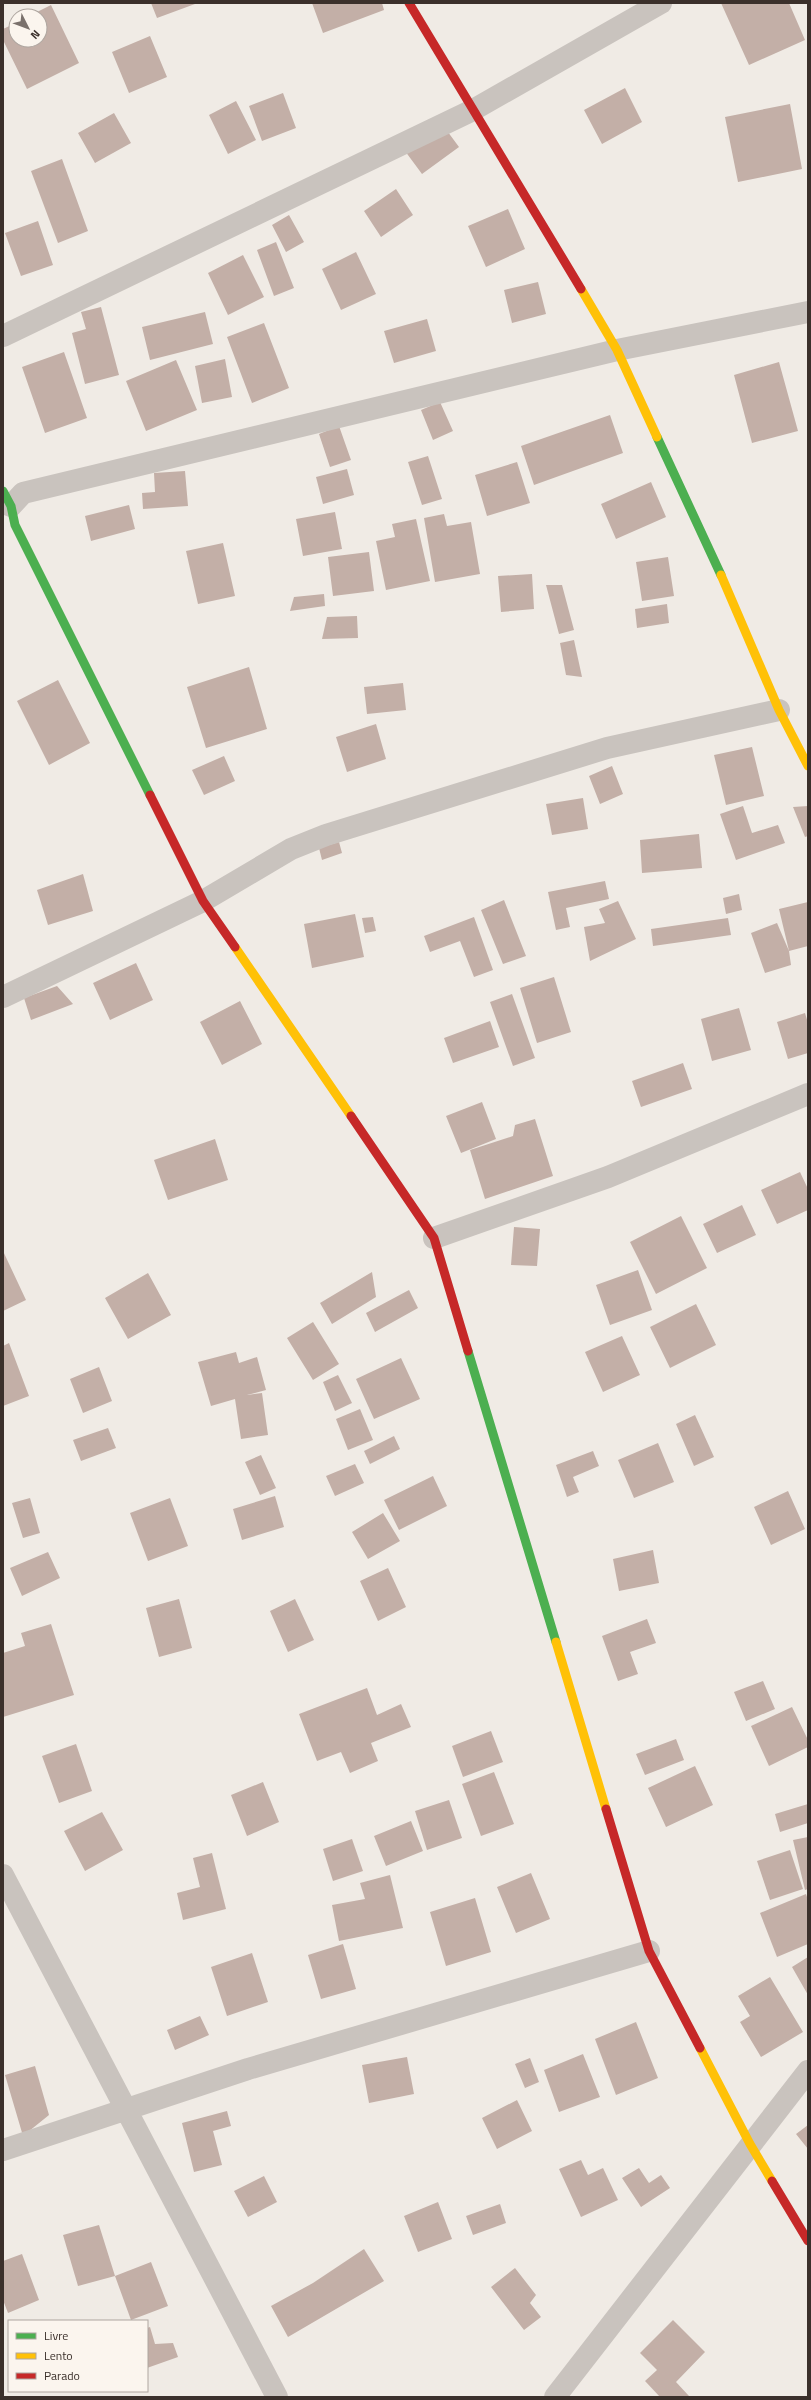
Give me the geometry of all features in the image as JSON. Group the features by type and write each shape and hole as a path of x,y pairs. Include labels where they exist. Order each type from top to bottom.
{"street":[{"path":"409,3 617,350 746,629 779,710 808,766"},
{"path":"3,336 473,110 661,3"},
{"path":"808,312 617,350 23,493 6,500 15,525 203,901 434,1238 649,1951 750,2144 808,2241"},
{"path":"3,997 203,901 292,849 326,835 607,748 779,710"},
{"path":"434,1238 608,1177 808,1094"},
{"path":"3,1875 127,2108 277,2397"},
{"path":"3,2150 127,2108 314,2049 649,1951"},
{"path":"555,2397 808,2071"}],"building":[{"path":"151,3 194,3 195,4 157,18"},
{"path":"312,3 382,3 384,10 323,33"},
{"path":"721,3 789,3 805,40 749,65"},
{"path":"51,5 79,63 27,89 3,40 3,29 8,27 8,48 48,48 48,8 45,8"},
{"path":"150,36 167,77 129,93 112,52"},
{"path":"625,88 642,122 602,144 584,110"},
{"path":"283,93 296,128 262,141 249,106"},
{"path":"236,101 256,140 228,154 209,115"},
{"path":"790,104 802,169 738,182 725,117"},
{"path":"114,113 131,143 95,163 78,133"},
{"path":"442,124 459,147 422,174 405,151"},
{"path":"62,159 88,231 58,243 31,171"},
{"path":"396,189 413,215 381,237 364,211"},
{"path":"508,209 525,249 486,267 468,226"},
{"path":"289,215 304,242 286,252 272,225"},
{"path":"38,221 53,265 21,276 5,233"},
{"path":"276,242 294,288 274,296 257,250"},
{"path":"356,252 376,294 341,310 322,269"},
{"path":"243,255 264,297 228,315 208,273"},
{"path":"538,282 546,314 512,323 504,290"},
{"path":"101,307 119,375 85,384 72,333 86,329 81,312"},
{"path":"205,312 213,344 150,360 142,327"},
{"path":"427,319 436,351 394,363 384,331"},
{"path":"264,323 289,388 252,403 227,337"},
{"path":"64,352 87,418 45,433 22,367"},
{"path":"225,359 232,397 202,403 195,366"},
{"path":"176,360 197,410 146,431 126,381"},
{"path":"779,362 798,431 752,443 734,375"},
{"path":"440,402 453,431 433,440 421,410"},
{"path":"610,415 623,453 534,485 521,446"},
{"path":"339,426 351,460 330,467 319,434"},
{"path":"428,456 442,499 422,505 408,462"},
{"path":"517,462 530,503 487,516 475,475"},
{"path":"347,469 354,495 323,504 316,477"},
{"path":"185,471 188,506 143,509 142,493 155,492 154,473"},
{"path":"651,482 666,517 616,539 601,504"},
{"path":"129,505 135,529 91,541 85,516"},
{"path":"335,512 342,549 303,556 296,519"},
{"path":"444,514 447,526 471,522 480,574 435,582 424,518"},
{"path":"416,519 430,581 386,590 376,541 395,537 392,524"},
{"path":"223,543 235,596 198,604 186,551"},
{"path":"369,552 374,591 333,596 328,557"},
{"path":"668,557 674,596 642,601 636,562"},
{"path":"532,574 534,609 501,612 498,576"},
{"path":"546,585 562,585 574,630 559,634"},
{"path":"324,594 325,606 290,611 294,597"},
{"path":"667,604 669,623 637,628 635,609"},
{"path":"357,616 358,638 322,639 327,617"},
{"path":"574,640 582,677 566,675 560,643"},
{"path":"249,667 267,729 206,748 187,687"},
{"path":"58,680 90,743 49,765 17,701"},
{"path":"403,683 406,710 367,714 364,687"},
{"path":"376,724 386,759 347,772 336,737"},
{"path":"752,747 764,796 726,805 714,755"},
{"path":"224,756 235,781 204,795 192,770"},
{"path":"612,766 623,794 600,804 589,776"},
{"path":"583,798 588,829 552,835 546,804"},
{"path":"743,806 752,833 778,825 785,843 736,860 720,814"},
{"path":"808,806 808,836 805,837 793,807"},
{"path":"699,834 702,868 642,873 640,840"},
{"path":"339,842 342,853 322,860 319,848"},
{"path":"83,874 93,911 48,925 37,890"},
{"path":"605,881 609,899 566,908 570,927 556,930 548,892"},
{"path":"739,894 742,910 726,914 723,898"},
{"path":"504,900 526,956 503,964 481,910"},
{"path":"618,901 636,939 590,961 584,927 605,923 599,909"},
{"path":"808,902 808,946 789,951 779,909"},
{"path":"355,914 364,957 312,968 304,924"},
{"path":"373,917 376,931 365,933 362,918"},
{"path":"474,917 493,970 474,977 460,941 430,952 424,936"},
{"path":"728,918 731,935 653,946 651,929"},
{"path":"777,923 789,951 791,965 765,973 751,933"},
{"path":"136,963 153,1000 110,1020 93,983"},
{"path":"554,977 571,1032 537,1043 520,988"},
{"path":"57,986 73,1004 31,1020 24,998"},
{"path":"512,994 535,1058 513,1066 490,1002"},
{"path":"240,1001 262,1044 222,1065 200,1022"},
{"path":"739,1008 751,1050 712,1061 701,1019"},
{"path":"805,1013 808,1023 808,1053 788,1059 777,1022"},
{"path":"490,1021 499,1047 453,1063 444,1038"},
{"path":"683,1063 692,1089 641,1107 632,1081"},
{"path":"482,1102 496,1139 461,1153 446,1116"},
{"path":"535,1119 553,1176 485,1199 470,1150 513,1136 515,1125"},
{"path":"215,1139 228,1180 168,1200 154,1160"},
{"path":"800,1172 808,1189 808,1210 777,1224 761,1190"},
{"path":"742,1205 756,1235 717,1253 703,1224"},
{"path":"681,1216 707,1268 656,1294 630,1242"},
{"path":"514,1227 540,1229 537,1266 511,1265"},
{"path":"3,1251 26,1300 3,1311"},
{"path":"638,1270 652,1310 610,1325 596,1285"},
{"path":"372,1272 376,1297 332,1324 320,1303"},
{"path":"148,1273 171,1315 128,1339 105,1298"},
{"path":"409,1290 418,1308 375,1332 366,1313"},
{"path":"696,1304 716,1345 670,1368 650,1327"},
{"path":"313,1322 339,1364 313,1380 287,1338"},
{"path":"622,1336 640,1375 603,1392 585,1352"},
{"path":"9,1343 29,1396 3,1406 3,1346"},
{"path":"236,1352 239,1363 257,1357 266,1390 247,1395 262,1393 268,1435 241,1439 235,1399 211,1406 198,1362"},
{"path":"401,1358 420,1399 374,1419 356,1379"},
{"path":"99,1367 112,1401 83,1413 70,1379"},
{"path":"338,1375 352,1403 335,1411 323,1382"},
{"path":"360,1409 373,1440 348,1450 336,1419"},
{"path":"695,1415 714,1457 694,1466 676,1424"},
{"path":"108,1428 116,1448 81,1461 73,1440"},
{"path":"394,1436 400,1449 370,1464 364,1451"},
{"path":"658,1443 674,1482 634,1498 618,1460"},
{"path":"593,1451 599,1466 573,1477 579,1492 567,1497 556,1465"},
{"path":"261,1455 276,1488 260,1495 245,1462"},
{"path":"355,1464 364,1483 335,1496 326,1476"},
{"path":"433,1476 447,1506 399,1530 384,1500"},
{"path":"788,1491 805,1529 771,1545 754,1507"},
{"path":"275,1496 284,1527 242,1540 233,1509"},
{"path":"30,1498 40,1533 23,1538 12,1503"},
{"path":"170,1498 188,1546 148,1561 130,1513"},
{"path":"383,1513 400,1541 368,1559 352,1532"},
{"path":"653,1550 659,1583 619,1591 613,1559"},
{"path":"48,1552 60,1578 22,1596 10,1568"},
{"path":"388,1568 406,1607 378,1621 360,1581"},
{"path":"179,1599 192,1648 159,1657 146,1608"},
{"path":"295,1599 314,1640 288,1652 270,1611"},
{"path":"647,1619 656,1643 630,1652 638,1674 618,1681 602,1636"},
{"path":"51,1624 74,1695 3,1717 3,1653 25,1646 21,1633"},
{"path":"763,1681 775,1709 746,1721 734,1692"},
{"path":"367,1688 377,1715 401,1704 411,1727 371,1743 378,1761 350,1773 341,1752 317,1761 299,1714"},
{"path":"792,1707 808,1740 808,1747 769,1766 751,1726"},
{"path":"491,1731 503,1762 463,1777 452,1746"},
{"path":"676,1739 684,1760 645,1775 636,1754"},
{"path":"76,1744 92,1791 59,1803 42,1756"},
{"path":"695,1766 713,1805 666,1827 648,1788"},
{"path":"494,1772 514,1824 481,1836 462,1784"},
{"path":"263,1782 279,1822 247,1836 231,1795"},
{"path":"449,1800 462,1838 427,1850 415,1811"},
{"path":"808,1804 808,1823 780,1832 775,1814"},
{"path":"102,1812 123,1850 85,1871 64,1831"},
{"path":"411,1821 423,1851 386,1866 374,1836"},
{"path":"808,1837 808,1889 805,1890 793,1840"},
{"path":"352,1839 363,1871 333,1881 323,1849"},
{"path":"790,1850 803,1889 770,1900 757,1861"},
{"path":"212,1853 226,1909 183,1920 177,1893 200,1887 193,1858"},
{"path":"531,1873 550,1919 516,1933 497,1887"},
{"path":"390,1875 403,1928 339,1941 332,1905 365,1899 360,1883"},
{"path":"806,1894 808,1900 808,1944 777,1957 760,1913"},
{"path":"475,1898 491,1952 446,1966 430,1912"},
{"path":"343,1944 356,1989 321,1999 308,1955"},
{"path":"252,1953 268,2002 227,2016 211,1967"},
{"path":"808,1957 808,1995 792,1967"},
{"path":"770,1977 803,2032 761,2057 740,2022 750,2016 738,1996"},
{"path":"200,2016 209,2035 175,2050 167,2030"},
{"path":"636,2022 658,2078 616,2095 595,2039"},
{"path":"583,2054 600,2097 559,2112 544,2070"},
{"path":"407,2057 414,2094 369,2103 362,2065"},
{"path":"530,2058 539,2082 525,2088 515,2064"},
{"path":"35,2066 49,2115 23,2136 5,2075"},
{"path":"517,2100 532,2131 497,2149 482,2118"},
{"path":"227,2111 231,2126 213,2131 222,2165 194,2172 182,2123"},
{"path":"808,2125 808,2149 796,2134"},
{"path":"581,2160 588,2175 603,2168 618,2200 581,2217 559,2169"},
{"path":"639,2168 649,2183 661,2175 670,2188 641,2207 622,2178"},
{"path":"264,2176 277,2202 248,2217 234,2191"},
{"path":"438,2202 452,2239 418,2252 404,2216"},
{"path":"500,2204 506,2223 473,2235 466,2216"},
{"path":"99,2225 115,2276 78,2286 63,2235"},
{"path":"364,2249 384,2281 288,2337 271,2306 313,2283"},
{"path":"22,2254 39,2300 8,2313 3,2300 3,2261"},
{"path":"151,2262 168,2306 131,2320 115,2276"},
{"path":"515,2268 536,2295 530,2303 541,2317 524,2330 491,2287"},
{"path":"673,2320 705,2352 676,2382 689,2396 687,2397 660,2397 645,2381 657,2370 640,2353"},
{"path":"150,2327 155,2344 173,2343 178,2357 148,2368 148,2328"}],"traffic: fast":[{"path":"657,437 721,575"},
{"path":"3,491 11,506 15,525 150,795"},
{"path":"468,1351 556,1642"}],"traffic: slow":[{"path":"581,289 617,350 657,437"},
{"path":"721,575 779,710 808,766"},
{"path":"235,947 351,1116"},
{"path":"556,1642 606,1809"},
{"path":"700,2048 750,2144 772,2181"}],"traffic: jam":[{"path":"409,3 581,289"},
{"path":"150,795 203,901 235,947"},
{"path":"351,1116 434,1238 468,1351"},
{"path":"606,1809 649,1951 700,2048"},
{"path":"772,2181 808,2241"}]}
